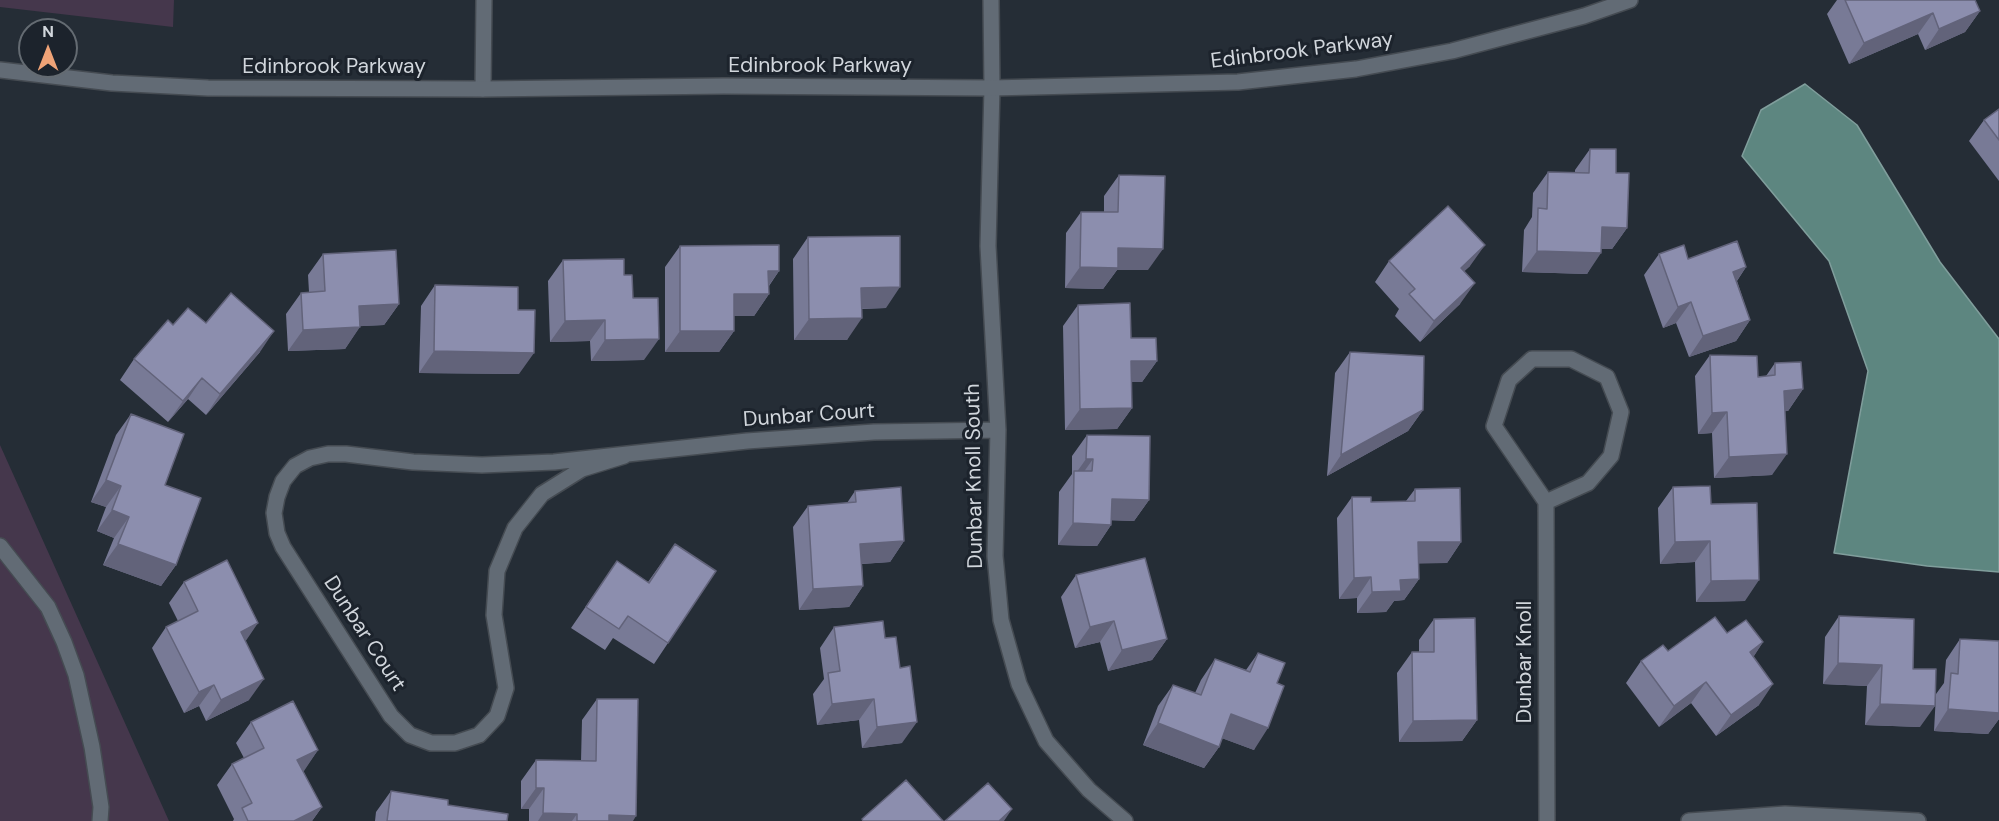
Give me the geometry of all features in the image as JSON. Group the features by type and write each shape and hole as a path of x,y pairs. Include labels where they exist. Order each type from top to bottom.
{"street":[{"path":"483,89 484,0"},
{"name":"Dunbar Knoll South","path":"991,0 992,88 988,246 998,430 995,556 1001,620 1019,684 1046,741 1089,790 1125,821"},
{"name":"Edinbrook Parkway","path":"0,70 112,83 196,87 992,88 1238,82 1356,69 1452,51 1584,16 1630,0"},
{"path":"1532,358 1571,359 1607,377 1621,412 1611,456 1588,483 1546,502 1494,426 1509,380 1532,358"},
{"name":"Dunbar Court","path":"624,456 582,469 542,494 515,528 497,571 494,615 506,688 497,716 479,735 455,743 430,743 410,735 391,716 283,547 277,533 274,513 277,496 283,482 295,466 310,458 328,453 346,453 413,462 482,465 554,462 747,441 863,433 998,430"},
{"name":"Dunbar Knoll","path":"1546,502 1547,821"},
{"path":"0,546 48,607 64,642 76,675 92,747 101,807 100,821"},
{"path":"1689,821 1785,814 1918,821"}],"shaded area":[{"path":"0,0 174,0 173,27 0,7"},
{"path":"1805,84 1857,125 1940,262 1999,339 1999,572 1927,566 1834,553 1868,371 1829,261 1742,156 1761,110"},
{"path":"0,445 169,821 0,821"}],"building":[{"path":"1845,0 1975,0 1980,11 1939,29 1933,13 1864,43"},
{"path":"1999,109 1999,140 1984,120"},
{"path":"1590,149 1616,149 1616,173 1629,173 1627,228 1602,227 1601,253 1537,251 1538,208 1547,209 1548,172 1589,173"},
{"path":"1119,175 1165,176 1163,249 1118,248 1118,268 1080,267 1081,212 1118,212"},
{"path":"1448,206 1485,245 1461,268 1475,283 1434,321 1409,294 1415,289 1389,261"},
{"path":"900,236 900,287 861,288 862,318 809,319 808,237"},
{"path":"1737,241 1746,267 1733,272 1750,320 1703,336 1691,302 1678,307 1659,254 1684,245 1688,259"},
{"path":"779,245 779,271 768,271 769,294 734,294 734,331 680,331 680,246"},
{"path":"396,250 399,304 359,306 360,327 303,330 301,293 325,291 323,254"},
{"path":"624,259 624,275 632,275 633,298 658,298 659,339 605,340 605,320 565,321 563,260"},
{"path":"435,285 518,287 518,310 535,310 534,353 434,351"},
{"path":"231,293 274,331 220,394 202,378 183,401 134,359 168,320 173,325 188,308 206,323"},
{"path":"1130,303 1131,338 1156,338 1157,361 1131,361 1132,408 1080,409 1078,305"},
{"path":"1350,352 1424,356 1423,410 1341,455"},
{"path":"1710,355 1757,356 1758,377 1775,375 1775,363 1801,362 1803,389 1784,391 1787,454 1729,457 1727,412 1712,413"},
{"path":"131,414 184,434 165,485 201,498 176,565 118,544 129,517 112,510 121,486 106,480"},
{"path":"1087,435 1150,436 1149,500 1112,499 1111,525 1073,523 1074,471 1092,471 1093,459 1086,459"},
{"path":"1710,486 1711,504 1757,503 1759,580 1711,581 1710,541 1675,542 1673,487"},
{"path":"901,487 904,541 860,544 863,586 813,589 808,506 856,502 855,491"},
{"path":"1460,488 1461,542 1418,542 1419,579 1400,580 1401,591 1372,592 1371,577 1354,578 1352,497 1371,497 1371,502 1415,501 1415,489"},
{"path":"675,544 716,571 668,643 628,616 619,629 586,607 617,561 649,583"},
{"path":"1145,558 1167,639 1122,650 1114,621 1090,627 1076,575"},
{"path":"227,560 258,623 241,632 264,679 221,700 214,685 199,692 166,627 198,611 184,582"},
{"path":"1839,616 1914,619 1913,669 1936,669 1935,706 1880,704 1882,665 1838,663"},
{"path":"1715,617 1727,633 1746,620 1763,642 1750,652 1773,684 1731,715 1706,682 1674,706 1641,661 1663,645 1668,651"},
{"path":"1475,618 1477,720 1413,721 1412,652 1434,652 1434,619"},
{"path":"883,621 885,638 896,637 900,668 910,666 917,722 877,727 874,699 832,704 828,673 840,671 834,627"},
{"path":"1960,639 1999,641 1999,713 1948,709 1951,673 1958,674"},
{"path":"1258,653 1285,663 1277,683 1284,686 1268,728 1231,714 1219,747 1158,723 1173,685 1201,695 1215,659 1250,672"},
{"path":"597,699 638,699 636,816 609,815 609,821 577,821 577,814 543,813 544,788 536,788 536,760 596,761"},
{"path":"293,701 318,750 297,760 322,807 294,821 248,821 242,808 252,803 232,764 264,748 251,722"},
{"path":"906,780 943,821 863,821 862,819"},
{"path":"988,783 1012,809 999,821 945,821"},
{"path":"391,791 448,800 448,805 508,814 507,821 387,821"}]}
